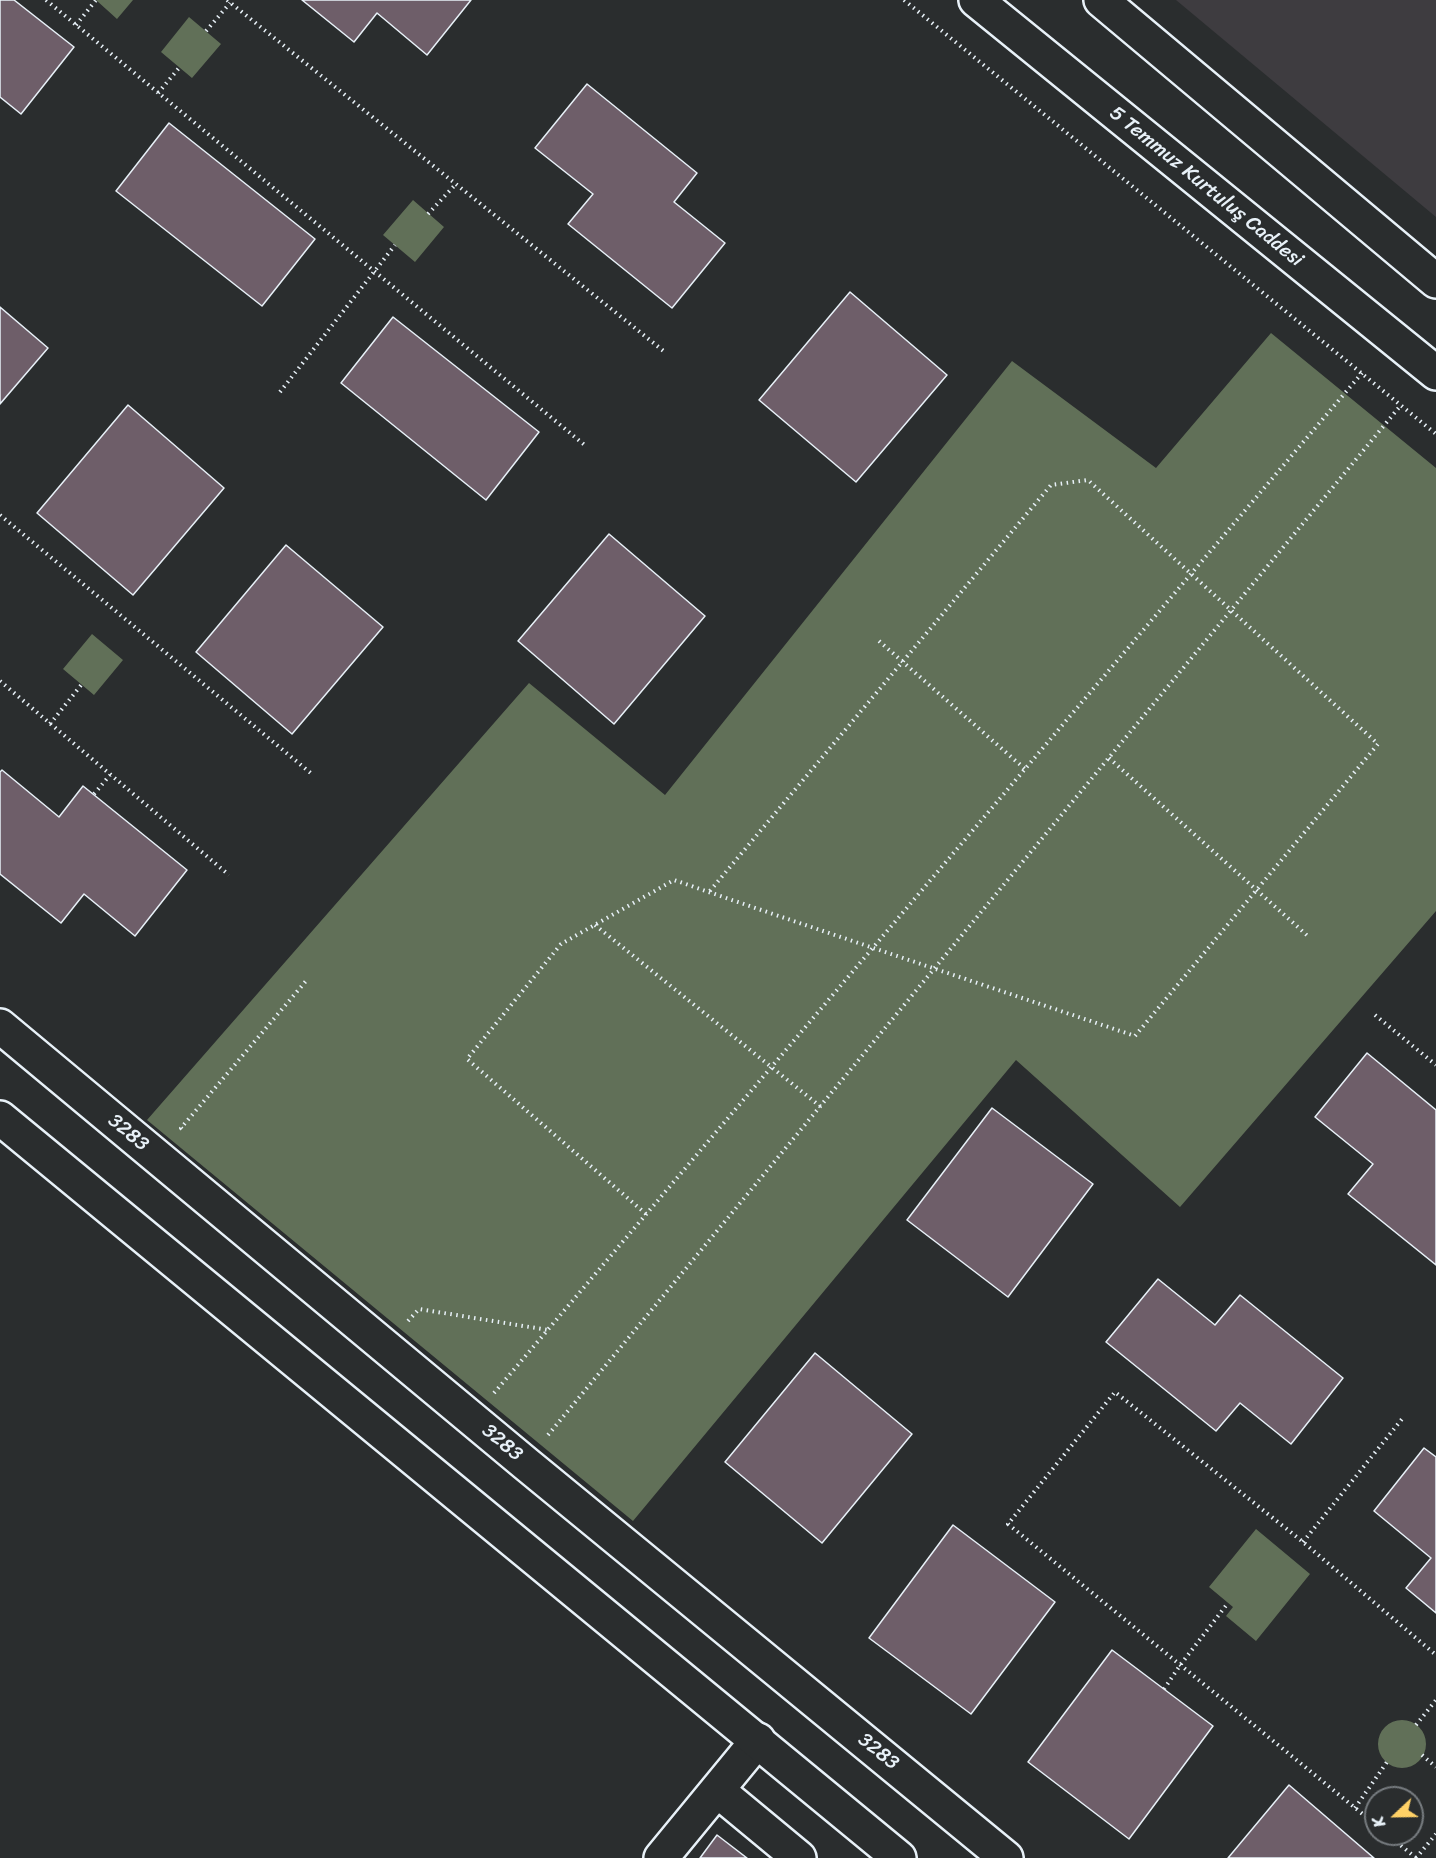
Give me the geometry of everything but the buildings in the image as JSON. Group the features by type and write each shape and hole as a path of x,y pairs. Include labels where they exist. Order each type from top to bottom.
{"street":[{"name":"5 Temmuz Kurtuluş Caddesi","path":"976,0 1436,374"},
{"path":"1101,0 1436,281"},
{"name":"3283","path":"0,1026 525,1463 1006,1858"},
{"path":"0,1118 899,1858"},
{"path":"661,1858 758,1740"},
{"path":"717,1790 799,1858"}],"path":[{"path":"46,0 587,447"},
{"path":"76,25 96,0"},
{"path":"904,0 1436,434"},
{"path":"206,31 228,1 666,353"},
{"path":"158,93 179,68"},
{"path":"428,214 456,184"},
{"path":"280,392 395,245"},
{"path":"472,1418 1362,373"},
{"path":"525,1463 1401,405"},
{"path":"646,1214 467,1059 561,944 674,880 709,892 873,948 935,969 1135,1036 1378,744 1088,480 1051,484 709,892"},
{"path":"0,515 313,775"},
{"path":"879,641 1025,769"},
{"path":"0,681 229,875"},
{"path":"50,724 82,684"},
{"path":"1109,758 1310,938"},
{"path":"94,794 110,775"},
{"path":"595,924 821,1107"},
{"path":"190,1136 181,1128 306,981"},
{"path":"1376,1015 1436,1065"},
{"path":"384,1345 419,1309 548,1330"},
{"path":"1364,1815 1008,1524 1115,1392 1303,1542 1436,1655"},
{"path":"1303,1542 1402,1419"},
{"path":"1164,1689 1228,1603"},
{"path":"1416,1725 1436,1700"},
{"path":"1422,1755 1436,1767"},
{"path":"1355,1808 1387,1762"},
{"path":"1402,1846 1416,1858 1436,1834"}],"shaded area":[{"path":"1176,0 1436,0 1436,217"}],"green space":[{"path":"96,0 133,0 117,19"},
{"path":"189,17 221,44 192,78 161,52"},
{"path":"413,200 444,227 415,262 383,235"},
{"path":"1271,333 1436,468 1436,911 1180,1207 1016,1060 633,1521 147,1120 529,683 665,795 1012,361 1156,468"},
{"path":"92,634 123,660 94,695 63,669"},
{"path":"1256,1529 1310,1574 1256,1641 1226,1616 1233,1607 1209,1587"},
{"path":"1402,1720 1419,1727 1426,1744 1419,1761 1402,1768 1385,1761 1378,1744 1385,1727"}]}
